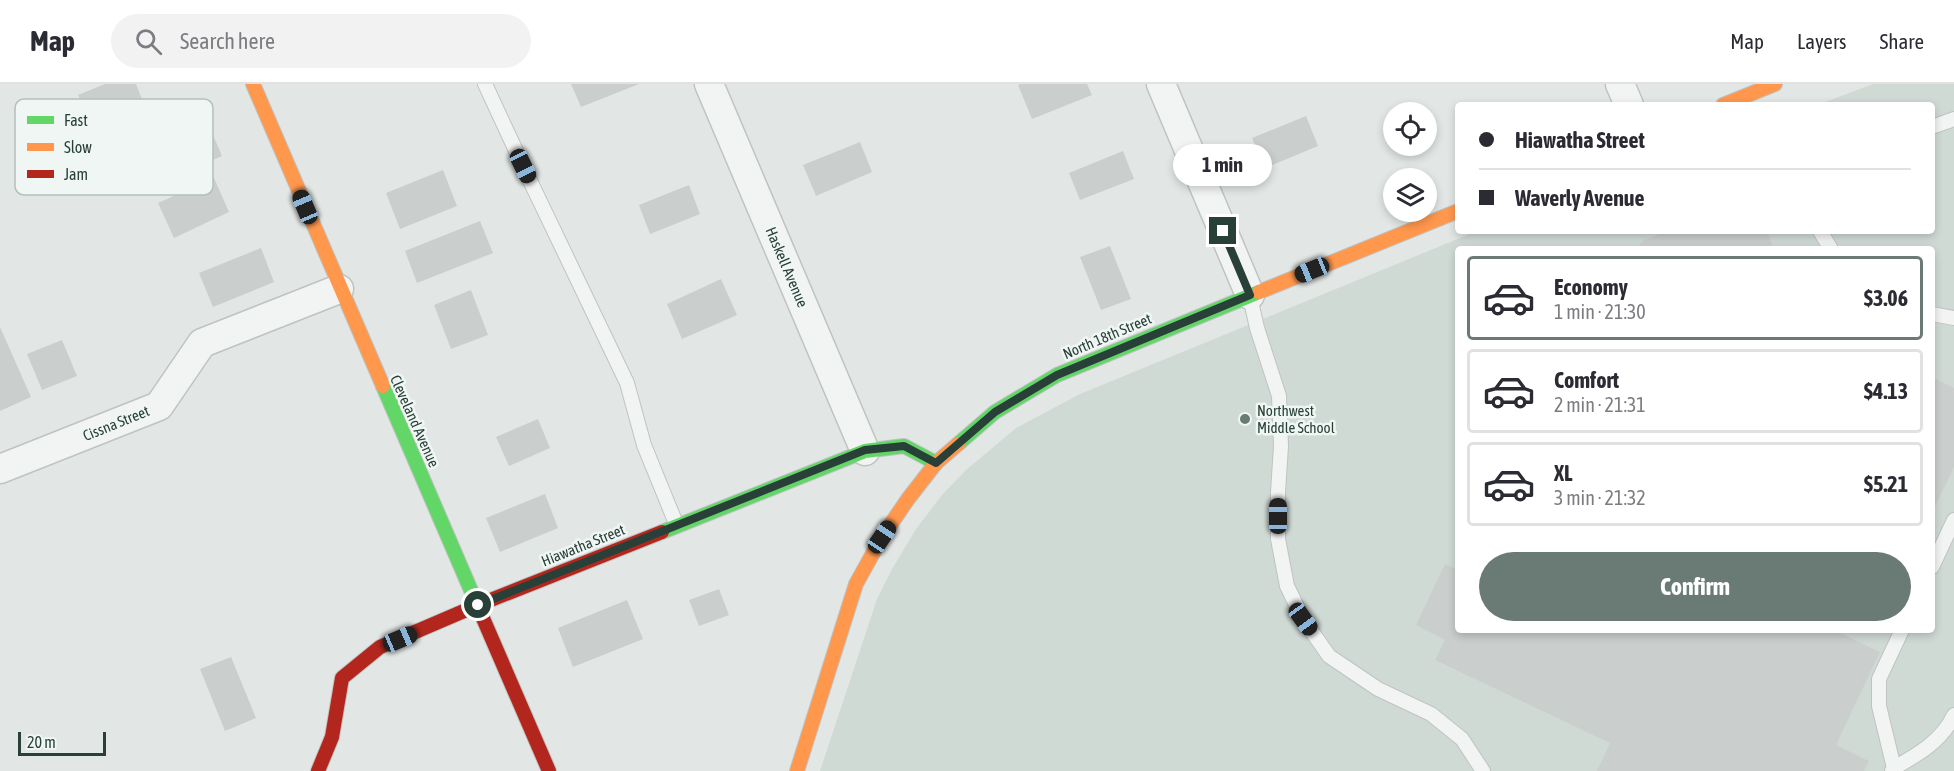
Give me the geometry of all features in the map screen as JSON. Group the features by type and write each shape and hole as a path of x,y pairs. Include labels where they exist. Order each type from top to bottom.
{"street":[{"name":"Cleveland Avenue","path":"253,84 339,289 549,771"},
{"name":"Haskell Avenue","path":"709,84 865,450"},
{"path":"1161,84 1250,295"},
{"path":"1620,84 1628,102"},
{"path":"1730,102 1775,84"},
{"name":"North 18th Street","path":"797,771 856,584 882,537 936,463 995,412 1057,375 1455,212"},
{"name":"Cissna Street","path":"0,469 159,406 202,343 339,289"},
{"name":"Hiawatha Street","path":"318,771 326,756 336,722 342,678 380,647 478,605 865,450 904,446 936,463"}],"lane":[{"path":"486,84 627,383 644,445 677,526"},
{"path":"1935,126 1954,119"},
{"path":"1250,295 1257,328 1279,396 1281,446 1278,539 1287,586 1303,619 1329,656 1378,688 1431,714 1462,739 1483,771"},
{"path":"1935,315 1954,318"},
{"path":"1935,561 1954,520"},
{"path":"1901,633 1879,679 1880,706 1893,769 1915,757 1934,742 1954,716"}],"shaded area":[{"name":"Northwest Middle School","path":"1873,84 1954,84 1954,771 820,771 877,599 916,529 942,495 966,470 1016,428 1080,394 1470,234 1935,234 1935,102 1825,102"}],"building":[{"path":"105,84 136,84 142,99 80,99 78,95"},
{"path":"571,84 639,84 581,107"},
{"path":"1087,84 1092,95 1032,119 1018,85"},
{"path":"1306,116 1318,146 1265,168 1252,138"},
{"path":"213,135 222,156 213,160"},
{"path":"860,142 872,172 816,196 803,165"},
{"path":"1123,151 1134,179 1080,200 1069,173"},
{"path":"443,170 457,206 400,229 386,193"},
{"path":"213,178 229,212 174,238 158,203 176,195 213,195"},
{"path":"689,185 700,214 650,234 639,205"},
{"path":"480,221 493,253 417,283 405,251"},
{"path":"1660,234 1768,234 1773,246 1640,246 1642,241"},
{"path":"1110,246 1131,299 1101,310 1080,257"},
{"path":"261,248 274,282 213,307 199,273"},
{"path":"721,279 737,315 682,339 667,304"},
{"path":"471,290 488,335 451,349 434,305"},
{"path":"0,327 31,397 0,411"},
{"path":"62,340 77,376 42,390 27,354"},
{"path":"1935,378 1954,388 1954,467 1935,507"},
{"path":"538,419 550,448 509,466 496,437"},
{"path":"545,494 558,528 500,552 486,518"},
{"path":"1445,564 1455,569 1455,633 1840,633 1880,652 1836,745 1869,761 1864,771 1597,771 1610,743 1435,660 1445,640 1416,625"},
{"path":"719,589 729,615 699,626 689,600"},
{"path":"627,600 643,639 573,667 558,628"},
{"path":"231,657 256,718 225,731 200,669"}],"traffic: fast":[{"path":"958,444 995,412 1057,375 1259,292"},
{"path":"383,386 479,609"},
{"path":"662,532 865,451 904,446 936,463"}],"traffic: slow":[{"path":"253,84 383,386"},
{"path":"1730,102 1775,84"},
{"path":"1259,292 1455,212"},
{"path":"797,771 856,584 882,537 908,499 936,463 958,444"}],"traffic: jam":[{"path":"318,771 332,737 342,678 380,647 478,605 662,532"},
{"path":"479,609 549,771"}],"place":[{"name":"Northwest Middle School","path":"1245,419"}],"route":[{"path":"478,605 865,450 904,446 936,463 995,412 1057,375 1250,295 1223,231"}]}
